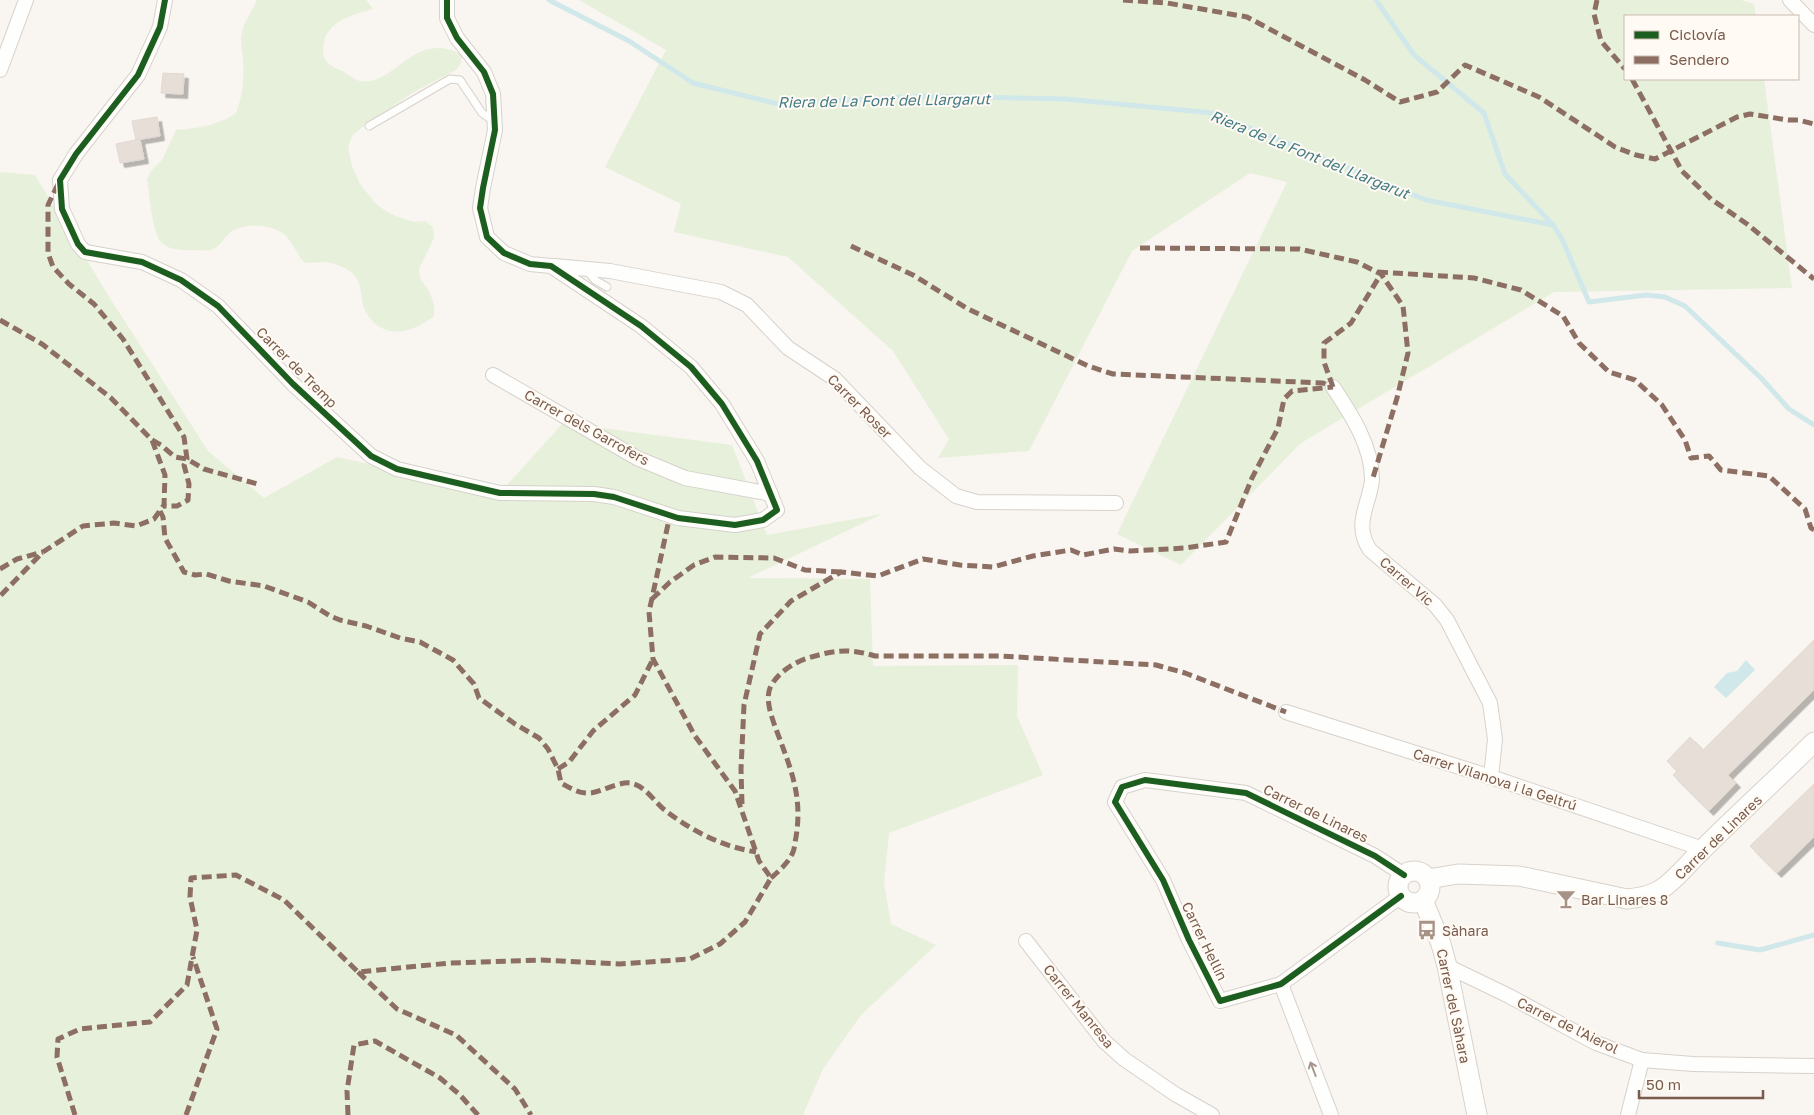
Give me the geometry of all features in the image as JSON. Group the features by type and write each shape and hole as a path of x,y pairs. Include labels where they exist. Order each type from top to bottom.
{"street":[{"path":"0,70 26,0"},
{"name":"Carrer de Tremp","path":"165,0 160,26 138,75 76,154 60,180 62,209 78,244 85,252 142,262 180,280 218,306 293,384 371,456 397,469 500,493 594,494 614,497 678,518 735,525 763,520 777,510 771,494"},
{"name":"Carrer Roser","path":"447,0 446,18 457,38 484,72 493,94 495,130 480,208 487,237 504,253 530,264 610,271 721,292 747,305 788,348 835,378 920,468 956,496 977,502 1116,503"},
{"path":"1790,0 1814,25"},
{"path":"551,266 641,326 691,367 722,404 757,461 771,494"},
{"name":"Carrer dels Garrofers","path":"493,374 637,458 685,478 771,494"},
{"name":"Carrer Vic","path":"1333,387 1354,421 1370,460 1372,481 1361,522 1365,542 1370,550 1435,605 1447,620 1490,703 1495,739 1491,777"},
{"name":"Carrer Vilanova i la Geltrú","path":"1286,712 1491,777 1703,848"},
{"name":"Carrer de Linares","path":"1428,879 1458,874 1518,876 1627,899 1641,898 1658,892 1672,882 1703,848 1756,800 1814,742"},
{"name":"Carrer de Linares","path":"1122,787 1145,780 1246,794 1375,856 1404,875"},
{"name":"Carrer Hellín","path":"1122,787 1115,802 1163,880 1189,940 1220,1001 1281,984 1401,896"},
{"path":"1416,871 1428,879 1430,891 1423,900 1411,902 1401,896 1399,883 1404,875 1416,871"},
{"name":"Carrer del Sàhara","path":"1423,900 1442,944 1477,1115"},
{"name":"Carrer Manresa","path":"1026,941 1104,1041 1124,1059 1175,1094 1212,1115"},
{"name":"Carrer de l'Aierol","path":"1447,966 1509,996 1596,1043 1642,1060 1693,1064 1814,1066"},
{"path":"1281,984 1331,1115"},
{"path":"1628,1115 1642,1060"}],"lane":[{"path":"369,126 454,78 460,80 482,113 495,122"},
{"path":"584,269 595,280 607,287"}],"green space":[{"path":"257,0 366,0 373,9 337,23 327,34 323,45 323,55 327,61 357,80 370,81 381,77 416,54 430,49 445,49 462,55 461,63 456,70 414,92 361,128 352,136 348,147 352,166 360,184 376,204 398,217 415,222 425,221 433,227 434,238 419,269 420,278 430,293 434,305 434,316 412,329 397,332 389,331 374,323 363,306 360,286 353,274 331,263 305,263 287,237 273,229 255,225 242,227 231,232 217,246 209,250 174,249 164,245 157,235 147,179 151,171 162,160 176,130 215,124 236,113 242,93 243,80 242,33"},
{"path":"579,0 1741,0 1754,4 1756,15 1624,15 1624,80 1764,80 1792,288 1554,292 1301,443 1181,565 1117,534 1287,182 1250,173 1132,251 1029,451 938,458 949,439 893,351 788,257 674,232 681,204 605,167 666,50"},
{"path":"0,172 35,175 108,295 208,451 264,498 337,457 500,493 563,423 732,445 767,535 882,514 748,578 870,579 873,666 1018,665 1017,716 1043,775 889,833 884,883 891,924 936,945 861,1015 823,1069 803,1115 0,1115"}],"water":[{"path":"1746,660 1755,670 1726,698 1714,687 1727,673 1737,671"}],"building":[{"path":"163,73 184,74 183,94 161,93"},
{"path":"157,117 160,136 136,140 132,121"},
{"path":"140,139 144,159 120,163 116,144"},
{"path":"1814,640 1814,690 1728,775 1736,783 1709,811 1673,775 1677,771 1667,761 1690,737 1703,750"},
{"path":"1814,784 1814,837 1777,873 1750,846"}],"waterway":[{"name":"Riera de La Font del Llargarut","path":"549,0 629,41 693,83 778,104 924,96 1066,99 1213,113 1426,200 1553,225"},
{"name":"Riera de La Font del Llargarut","path":"1376,0 1414,55 1484,113 1505,174 1553,225 1562,239 1589,302 1646,295 1665,297 1685,306 1762,379 1789,409 1814,425"},
{"path":"1718,943 1760,950 1814,935"}],"marked path":[{"path":"1123,0 1167,3 1247,17 1365,80 1400,102 1437,92 1465,65 1539,97 1615,147 1636,155 1655,159 1737,117 1750,114 1814,124"},
{"path":"1597,0 1594,14 1601,41 1624,68"},
{"path":"1633,80 1682,171 1711,199 1747,224 1814,279"},
{"path":"58,184 48,205 48,253 53,267 69,284 94,304 123,339 184,437 187,459 184,465 189,484 188,500 177,506 163,506"},
{"path":"851,246 913,275 968,309 1088,366 1113,374 1323,383 1328,385"},
{"path":"1140,248 1299,249 1357,262 1381,274 1403,306 1408,353 1397,398 1372,481"},
{"path":"1378,272 1474,278 1521,290 1563,316 1579,343 1609,372 1635,380 1662,405 1685,440 1691,458 1709,456 1721,470 1769,476 1805,509 1811,528 1814,530"},
{"path":"1333,387 1324,362 1324,343 1351,323 1381,274"},
{"path":"0,320 42,344 111,398 152,440 165,475 164,505 154,519 136,526 114,523 83,526 43,552 0,596"},
{"path":"742,804 741,769 744,705 760,634 791,601 841,572 878,576 923,559 960,565 993,567 1033,556 1071,550 1083,555 1114,549 1130,551 1185,548 1226,542 1252,478 1278,428 1284,399 1292,391 1333,387"},
{"path":"152,440 175,457 187,459 204,469 261,485"},
{"path":"160,511 163,517 165,538 184,572 195,575 206,574 229,581 264,586 308,602 340,620 420,642 453,660 474,684 479,698 515,724 539,738 548,749 558,769 561,783 582,793 595,792 618,784 634,784 647,792 662,808 686,825 720,842 756,852"},
{"path":"75,1115 57,1057 58,1039 80,1029 150,1022 187,985 197,930 190,897 191,878 236,875 284,900 358,972 450,963 541,960 620,964 690,959 720,944 745,922 771,878 759,861 735,791 695,736 653,659 649,612 670,515"},
{"path":"0,569 17,559 43,552"},
{"path":"652,599 670,582 694,565 715,557 774,558 805,570 841,572"},
{"path":"771,878 787,863 793,852 798,822 798,808 794,781 773,720 768,698 770,688 776,678 797,662 808,658 826,653 849,651 875,656 1000,656 1156,665 1185,673 1286,712"},
{"path":"558,769 569,762 593,731 635,695 653,659"},
{"path":"186,1115 217,1029 193,957"},
{"path":"358,972 397,1009 456,1035 515,1089 531,1115"},
{"path":"348,1115 347,1091 354,1045 375,1041 440,1078 459,1094 478,1115"}],"cycle path":[{"path":"165,0 160,27 138,75 76,154 60,180 62,209 78,244 85,252 142,262 181,280 218,306 293,384 371,456 397,469 500,493 594,494 614,497 678,518 735,525 763,520 777,510 757,461 722,404 691,367 641,326 551,266 530,264 504,253 487,237 480,208 495,130 493,94 484,72 457,38 447,18 447,0"},
{"path":"1401,896 1281,984 1220,1001 1189,940 1163,880 1115,802 1122,787 1145,780 1246,793 1375,856 1404,875"}],"place":[{"name":"Bar Linares 8","path":"1566,899"},
{"name":"Sàhara","path":"1427,930"}]}
